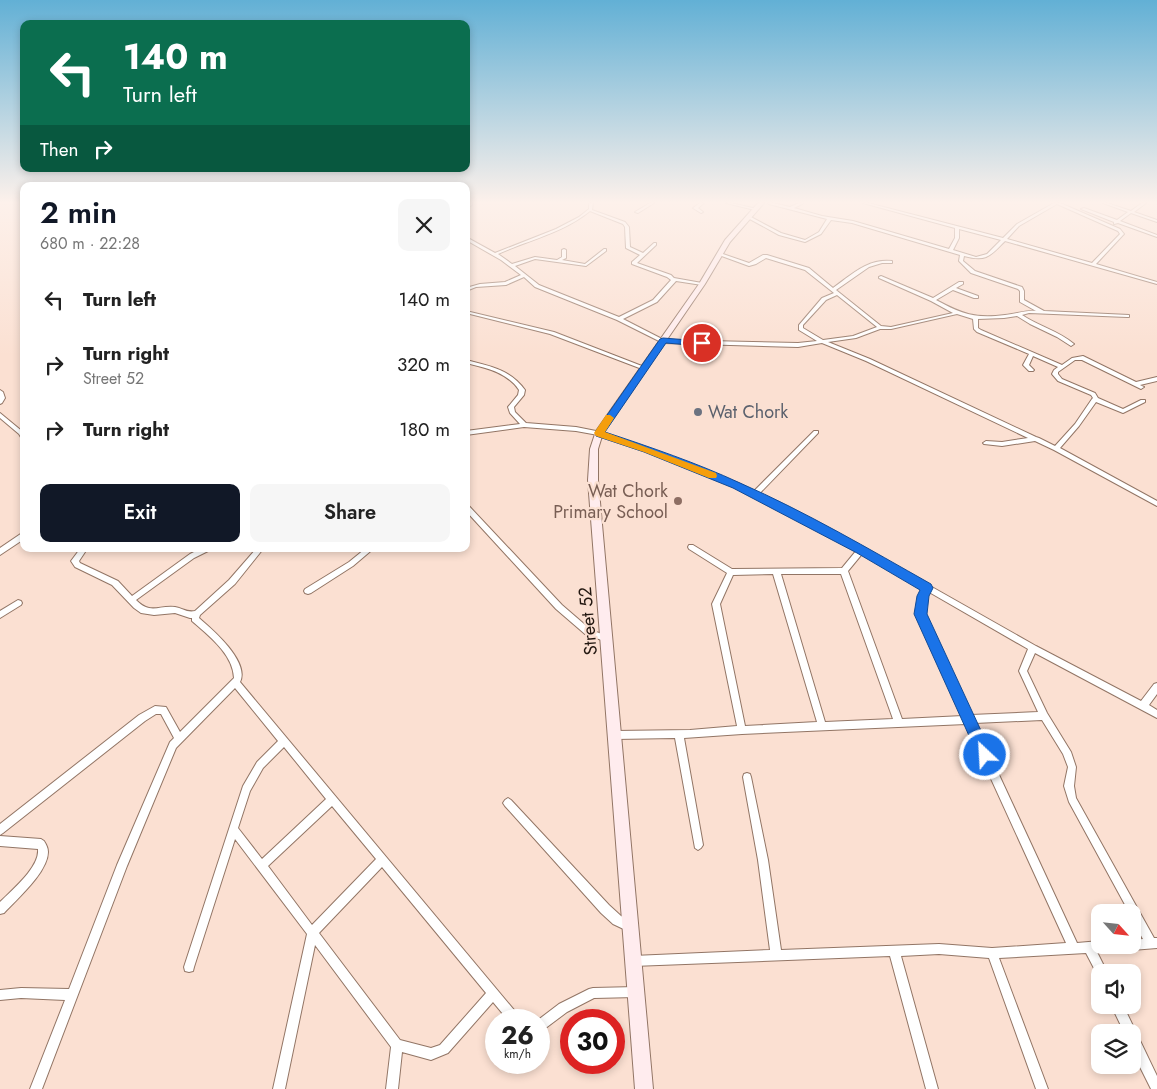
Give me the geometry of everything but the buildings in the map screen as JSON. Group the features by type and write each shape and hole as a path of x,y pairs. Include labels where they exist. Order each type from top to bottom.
{"street":[{"path":"494,254 537,286 619,319 663,341 798,345 854,337 880,327 891,328 957,313"},
{"path":"557,261 564,258 564,254"},
{"path":"512,266 535,258 586,265 600,254"},
{"path":"642,254 634,262 674,279 702,284"},
{"path":"720,254 749,264 765,256 801,266 880,327"},
{"name":"Street 52","path":"644,1089 593,480 594,449 599,433 702,284 720,254"},
{"path":"958,254 976,258 987,254"},
{"path":"1057,254 1157,283"},
{"path":"1094,264 1104,254"},
{"path":"962,255 961,261 972,272 1020,288 1022,291 1022,301 1042,312"},
{"path":"890,262 882,261 870,265 824,299 800,327 821,341 868,360 1037,439 1157,504"},
{"path":"470,288 483,284 502,285 523,276"},
{"path":"881,277 957,313 975,318 1042,312 1127,316"},
{"path":"619,319 654,301 674,279"},
{"path":"933,300 961,283"},
{"path":"952,288 976,297"},
{"path":"470,313 552,333 644,368"},
{"path":"1019,315 1031,324 1053,332 1072,344"},
{"path":"975,318 977,330 1063,367"},
{"path":"1031,370 1026,365 1032,354"},
{"path":"1143,401 1123,411 1095,399 1093,394 1056,377 1056,371 1074,359 1083,358 1139,386 1157,379"},
{"path":"470,362 508,375 518,384 522,392 511,410 524,425"},
{"path":"0,392 2,398 0,402"},
{"path":"1056,449 1077,426 1095,399"},
{"path":"0,415 20,432"},
{"path":"473,432 524,425 576,429 599,433 736,485 861,550 1033,648 1157,714"},
{"path":"755,494 816,432"},
{"path":"986,444 1002,444 1037,439"},
{"path":"470,511 559,607 588,632 607,639"},
{"path":"0,552 20,538"},
{"path":"691,547 731,572 844,570 861,550"},
{"path":"82,552 75,561 77,565 115,583 144,611 175,610 190,615 197,613 232,582 257,552"},
{"path":"131,600 200,552"},
{"path":"308,591 351,564 366,552"},
{"path":"844,570 899,723"},
{"path":"776,571 822,726"},
{"path":"731,572 716,604 742,730"},
{"path":"927,588 923,596 920,614 1074,948"},
{"path":"0,615 18,603"},
{"path":"36,1089 70,995 173,744 236,683 239,674 233,661 224,646 195,619 197,613"},
{"path":"1033,648 1023,671 1044,716 1067,752 1072,767 1069,786 1077,809 1154,943 1141,944"},
{"path":"236,683 505,1009"},
{"path":"1143,706 1157,687"},
{"path":"0,830 142,718 155,710 163,710 179,738"},
{"path":"615,735 679,734 1044,716"},
{"path":"679,734 698,844"},
{"path":"189,967 246,789 255,771 284,742"},
{"path":"747,777 763,860 776,955"},
{"path":"261,866 332,800"},
{"path":"508,803 605,909 617,920 631,927"},
{"path":"234,830 397,1045 431,1054 444,1048 492,994"},
{"path":"0,841 41,844 44,856 26,882 0,909"},
{"path":"278,1089 312,933 382,860"},
{"path":"633,961 894,950 939,949 992,953 1090,947 1098,964"},
{"path":"894,950 932,1089"},
{"path":"992,953 1042,1089"},
{"path":"550,1018 563,1008 592,993 636,992"},
{"path":"0,995 21,993 70,995"},
{"path":"392,1089 397,1045"},
{"path":"1141,1056 1157,1089"}],"slow traffic":[{"path":"610,418 599,433 712,476"}],"place":[{"name":"Wat Chork","path":"698,412"},
{"name":"Wat Chork Primary School","path":"678,501"}],"route":[{"path":"702,343 663,341 599,433 736,485 861,550 927,588 923,596 920,614 985,755"}]}
